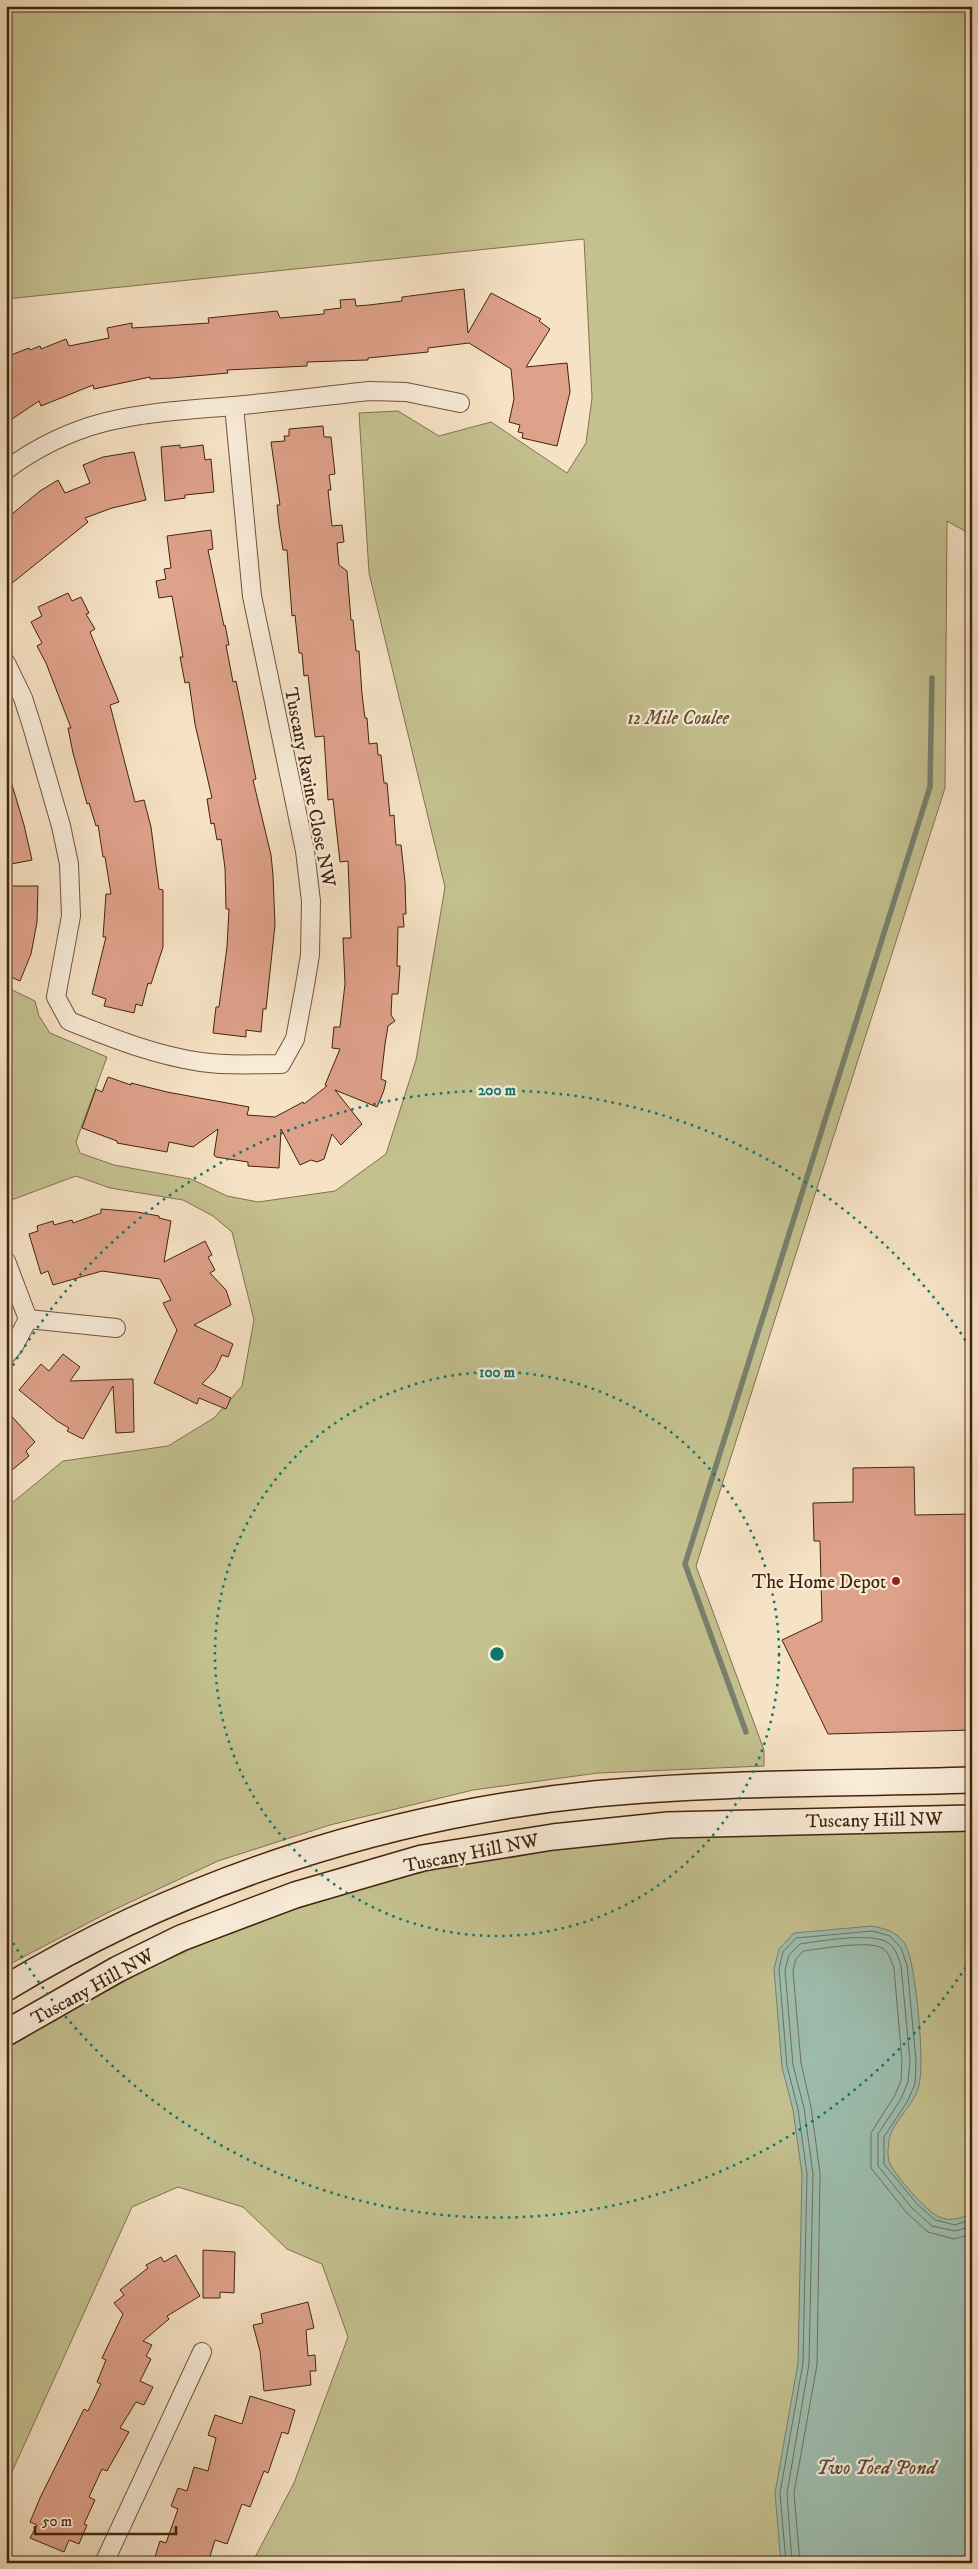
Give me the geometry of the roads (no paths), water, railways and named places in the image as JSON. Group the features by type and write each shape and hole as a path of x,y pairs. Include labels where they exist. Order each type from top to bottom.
{"street":[{"path":"6,470 42,445 90,424 141,413 234,406 369,391 406,392 460,403"},
{"name":"Tuscany Ravine Close NW","path":"6,663 23,698 32,726 61,826 69,864 71,916 56,997 69,1022 128,1044 178,1058 225,1064 281,1064 295,1039 305,985 310,955 311,901 305,852 252,596 234,406"},
{"path":"6,1261 28,1320 14,1346 6,1355"},
{"path":"28,1320 116,1328"},
{"name":"Tuscany Hill NW","path":"6,1988 47,1963 105,1933 169,1903 252,1870 385,1831 457,1815 593,1794 660,1789 972,1780"},
{"name":"Tuscany Hill NW","path":"6,2033 61,2000 182,1938 295,1895 422,1858 553,1837 668,1825 972,1818"},
{"path":"104,2563 202,2352"}],"water":[{"name":"Two Toed Pond","path":"872,1926 896,1934 906,1946 913,1973 920,2037 921,2074 919,2085 913,2100 890,2135 889,2162 905,2185 934,2214 939,2217 952,2219 972,2214 972,2563 781,2563 775,2493 798,2363 802,2174 793,2110 782,2067 774,1969 779,1949 794,1933"}],"waterway":[{"path":"746,1732 685,1564 930,787 932,678"}],"place":[{"name":"The Home Depot","path":"896,1581"}],"park label":[{"name":"12 Mile Coulee","path":"678,717"}]}
